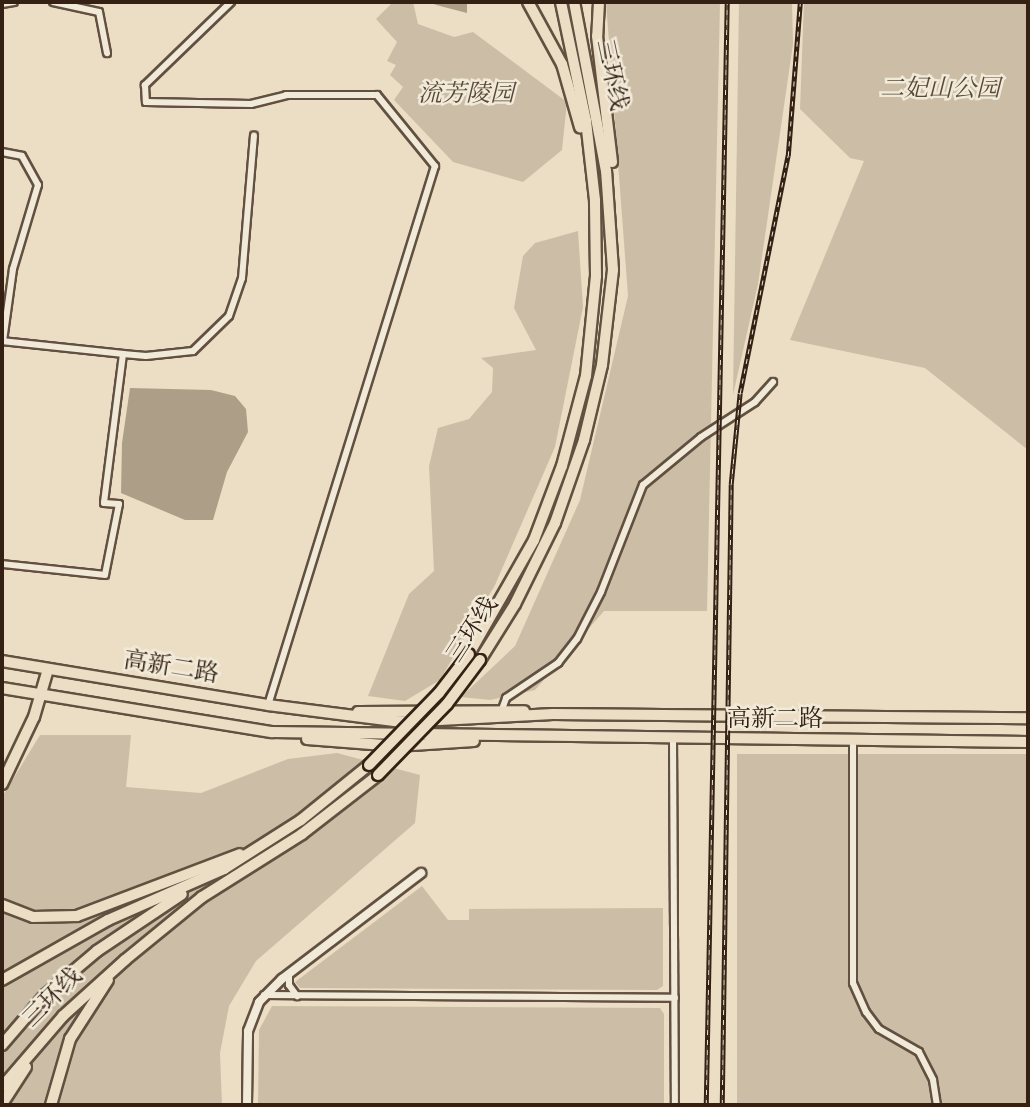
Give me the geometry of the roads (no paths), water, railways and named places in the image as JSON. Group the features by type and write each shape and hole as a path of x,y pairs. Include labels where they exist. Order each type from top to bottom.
{"highway":[{"path":"528,2 557,51 579,122 596,275"},
{"name":"三环线","path":"2,980 70,940 148,909 224,869 301,820 369,765 439,693 469,654 534,540 562,466 586,376 596,275 590,148 561,2"},
{"name":"三环线","path":"2,1087 62,1016 125,960 202,897 302,834 378,775 447,704 480,660 515,604 555,523 584,440 602,365 613,270 600,129 574,2"},
{"path":"599,2 597,36 612,170 610,225"},
{"path":"2,784 34,717"},
{"path":"2,905 33,918 77,916 260,847"},
{"path":"2,1045 53,988 148,909"},
{"path":"51,1105 69,1039 125,960"},
{"path":"2,1104 62,1016"}],"main road":[{"name":"高新二路","path":"2,661 268,705 402,722 553,714"},
{"path":"34,717 43,695 48,669"},
{"name":"高新二路","path":"2,688 272,732 1028,742"},
{"name":"高新二路","path":"334,714 502,712 1028,718"}],"street":[{"path":"2,4 14,2"},
{"path":"53,2 99,12 107,53"},
{"path":"231,2 145,85 146,102 251,104 286,95 377,94 435,166 268,705"},
{"path":"2,152 22,156 38,185 13,270 2,341 146,356 193,351 229,316 242,278 254,136"},
{"path":"2,564 105,575 119,504 104,503 123,354"},
{"path":"502,712 506,698 558,663 576,639 601,592 643,485 701,437 755,402 773,382"},
{"path":"2,772 34,717"},
{"path":"673,739 675,1105"},
{"path":"853,741 853,983 872,1021 898,1042 919,1052 933,1080 937,1105"},
{"path":"247,1105 248,1031 264,995 421,873"},
{"path":"289,974 289,985 297,996"},
{"path":"264,995 675,998"}],"railway":[{"path":"706,1105 727,2"},
{"path":"722,1105 731,484 740,393 788,156 800,2"}],"park label":[{"name":"二妃山公园","path":"940,90"},
{"name":"流芳陵园","path":"466,95"}]}
